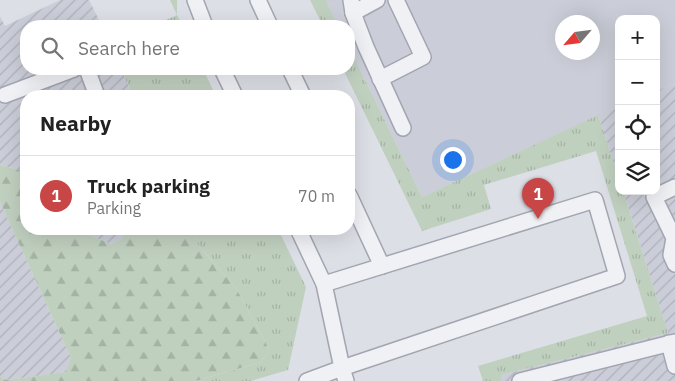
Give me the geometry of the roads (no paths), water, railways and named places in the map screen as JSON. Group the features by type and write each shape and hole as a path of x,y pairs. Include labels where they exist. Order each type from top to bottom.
{"lane":[{"path":"195,0 203,20"},
{"path":"258,0 267,20"},
{"path":"377,0 352,7 380,79 403,128"},
{"path":"380,79 423,57 396,0"},
{"path":"2,92 55,75"},
{"path":"89,75 95,90"},
{"path":"225,75 233,90"},
{"path":"293,75 300,90"},
{"path":"675,187 654,197 674,238 671,255 675,264"},
{"path":"307,381 344,374 617,276 595,200 324,284"},
{"path":"355,208 382,266"},
{"path":"301,235 324,284 344,374"},
{"path":"520,381 672,342 675,366"}],"place":[{"name":"Truck parking","path":"538,219"}]}
